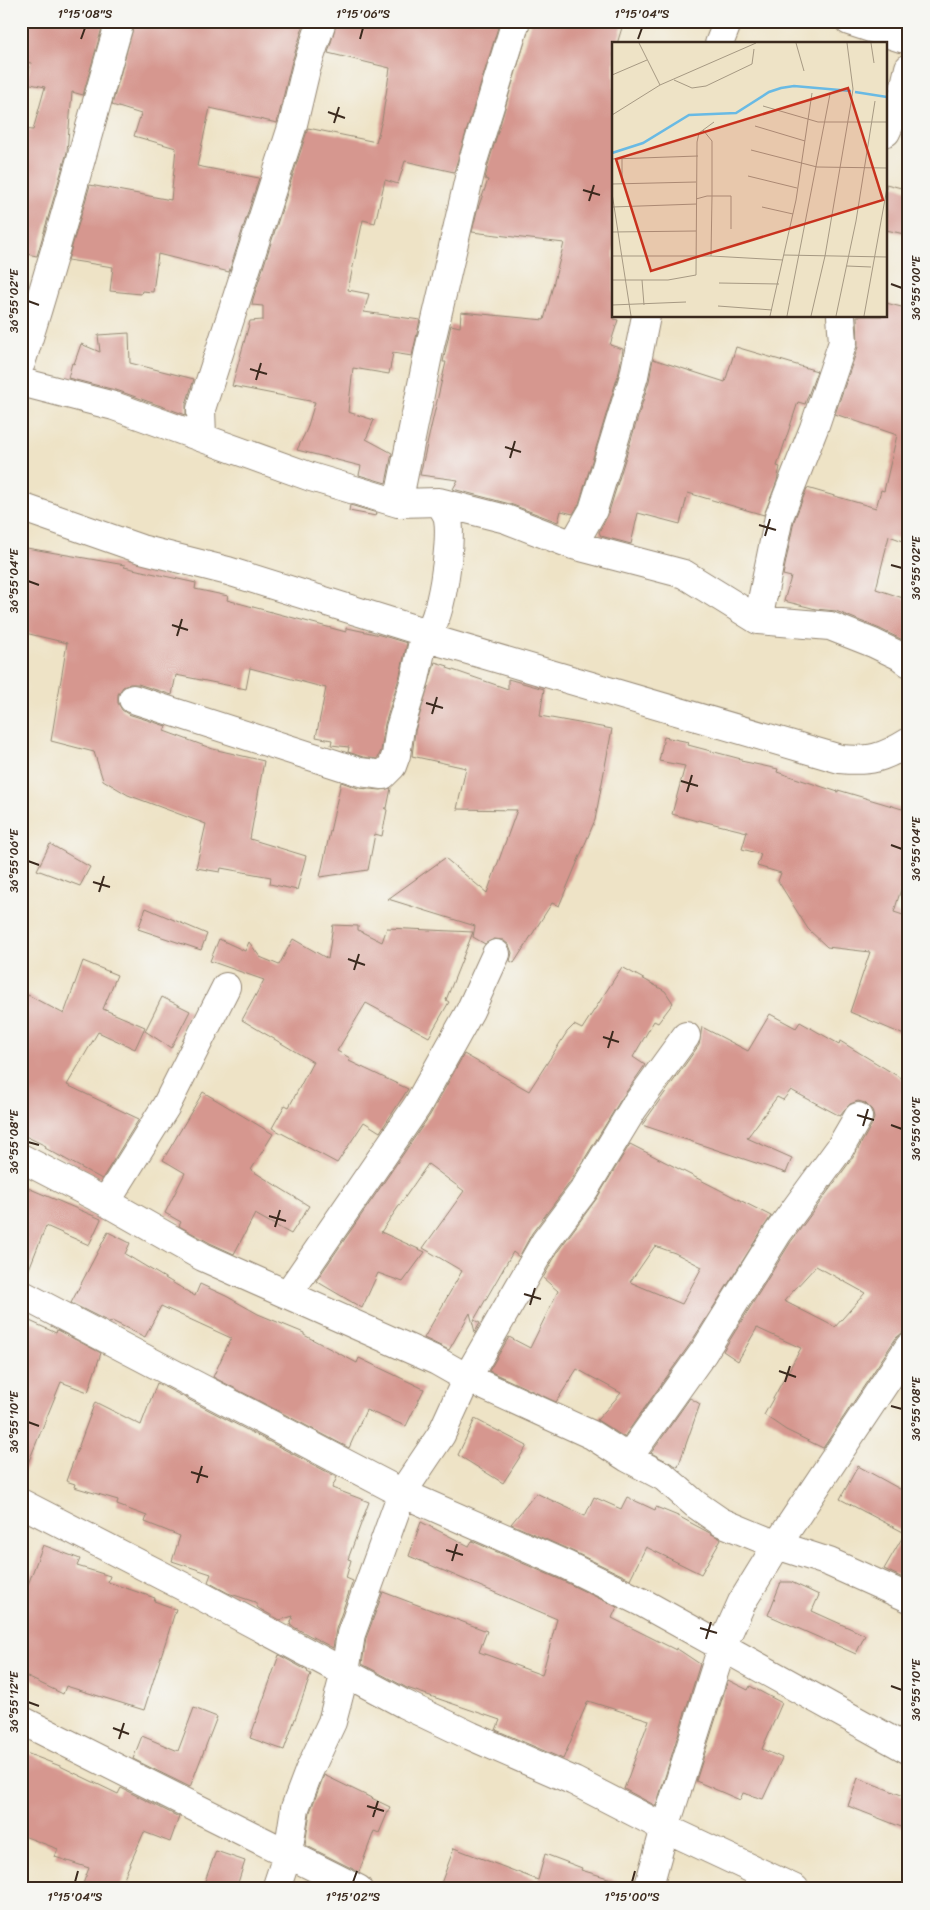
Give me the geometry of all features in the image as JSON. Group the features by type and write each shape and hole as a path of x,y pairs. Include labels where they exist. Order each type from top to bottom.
{"street":[{"path":"21,363 40,305 120,21"},
{"path":"202,437 201,409 293,124 306,69 322,21"},
{"path":"398,503 429,350 473,161 516,21"},
{"path":"720,42 728,21"},
{"path":"849,21 909,39"},
{"path":"888,128 902,98 909,68"},
{"path":"573,545 593,510 634,376 646,318"},
{"path":"758,620 779,517 814,428 843,342 841,318"},
{"path":"21,382 107,404 311,477 398,503 439,502 506,519 573,545 684,574 758,620 830,626 873,643 900,656 909,664"},
{"path":"133,699 360,772 383,775 392,766 396,756 400,728 414,679 427,636 442,598 449,535 448,518 439,502"},
{"path":"21,507 141,549 228,570 427,636 840,759 861,761 882,757 909,742"},
{"path":"288,1294 417,1106 470,1011 496,954"},
{"path":"106,1202 166,1106 226,986"},
{"path":"276,1889 288,1853 294,1808 308,1771 332,1722 345,1672 351,1634 402,1493 441,1435 467,1378 545,1242 584,1190 632,1109 686,1036"},
{"path":"628,1458 703,1353 777,1234 840,1148 858,1117"},
{"path":"21,1158 106,1202 204,1257 437,1361 467,1378 592,1435 628,1458 664,1477 695,1504 721,1522 777,1545 829,1562 909,1598"},
{"path":"21,1294 402,1493 566,1565 645,1604 909,1750"},
{"path":"648,1889 665,1828 722,1647 742,1602 777,1545 909,1347"},
{"path":"21,1504 429,1716 574,1781 665,1828 795,1889"},
{"path":"21,1720 358,1889"}],"building":[{"path":"21,21 104,21 83,95 72,92 67,152 37,256 21,253 21,129 33,130 45,87 26,83 31,63 21,61"},
{"path":"135,21 305,21 291,65 277,123 210,108 197,166 259,178 229,272 158,254 153,292 142,291 141,294 110,291 113,267 68,260 90,185 171,200 176,148 134,136 141,114 112,105"},
{"path":"337,21 500,21 454,172 405,161 398,184 385,180 375,223 363,220 348,290 369,294 364,312 420,320 412,356 393,353 389,374 353,368 348,412 374,420 366,439 392,453 386,483 359,475 361,466 297,450 307,429 315,402 232,386 250,321 263,320 263,306 252,305 253,299 308,128 376,142 382,120 390,68 328,53"},
{"path":"531,21 624,21 618,42 612,42 612,318 618,320 610,345 623,349 619,372 579,504 573,514 561,511 558,522 510,504 453,489 458,480 420,475 446,362 443,362 451,325 460,327 461,312 544,320 564,243 472,232 488,180 485,179"},
{"path":"888,185 909,190 909,235 888,230"},
{"path":"888,304 909,309 909,543 889,536 876,589 909,600 909,643 836,611 816,609 784,601 791,577 783,575 794,521 807,488 876,508 881,490 884,491 897,435 835,414 858,347 857,318 888,318"},
{"path":"129,333 130,363 194,379 186,404 186,415 119,391 68,378 72,363 74,364 81,344 100,352 98,335"},
{"path":"736,347 817,371 805,404 798,402 777,466 780,467 777,481 764,515 688,493 680,524 638,513 631,544 601,536 599,532 608,515 649,381 653,359 725,382"},
{"path":"350,505 377,513 376,516 349,511"},
{"path":"21,547 125,565 124,567 196,583 195,589 228,596 227,600 346,632 346,628 352,629 407,643 400,675 385,724 381,751 377,759 348,752 349,747 331,745 332,740 316,737 326,688 250,668 246,689 176,675 172,695 138,684 130,684 123,687 118,694 118,703 122,710 128,714 166,726 164,731 213,749 264,761 250,839 306,856 297,890 270,884 271,877 221,868 220,872 196,868 206,824 128,795 103,780 94,752 51,741 67,643 21,632"},
{"path":"435,662 508,689 508,679 544,689 540,716 612,729 595,820 559,906 552,903 514,963 510,961 512,953 509,945 503,940 494,939 485,944 473,937 475,926 388,899 445,858 487,893 517,810 457,809 466,768 412,756 415,731"},
{"path":"664,737 689,742 688,745 741,759 741,761 778,769 777,772 838,792 838,790 909,811 909,863 894,912 909,917 909,961 903,979 909,982 909,1037 850,1012 870,952 827,947 808,929 778,881 781,873 757,866 761,854 742,849 747,832 672,814 685,766 659,761"},
{"path":"341,782 358,788 381,790 391,788 387,808 384,808 387,810 382,836 375,834 368,870 320,877"},
{"path":"50,844 90,867 80,886 37,870"},
{"path":"146,908 207,934 201,950 138,929"},
{"path":"333,925 358,926 358,930 382,942 387,928 473,932 446,1000 449,1002 429,1037 366,1003 337,1051 350,1058 349,1061 408,1089 380,1132 364,1122 337,1163 272,1128 285,1105 289,1107 313,1062 242,1020 264,980 210,961 219,939 245,951 249,942 260,957 279,965 293,939 328,959"},
{"path":"83,961 117,975 103,1009 145,1027 135,1049 98,1032 67,1085 139,1119 102,1179 45,1148 46,1146 21,1134 21,1008 28,995 64,1014"},
{"path":"622,967 665,991 673,1003 658,1023 654,1021 633,1057 645,1065 620,1101 571,1181 532,1233 519,1257 513,1252 474,1320 480,1323 475,1332 470,1313 449,1350 424,1338 462,1271 423,1248 464,1191 428,1164 381,1232 425,1252 403,1282 378,1273 362,1308 316,1281 430,1115 464,1054 529,1091 567,1032 574,1025 582,1029"},
{"path":"162,997 190,1011 171,1048 145,1031"},
{"path":"770,1014 796,1028 800,1022 839,1044 840,1041 909,1083 909,1323 896,1338 823,1448 786,1430 764,1415 801,1348 757,1328 738,1361 723,1351 790,1243 854,1156 872,1124 874,1118 872,1110 865,1103 858,1101 850,1104 840,1116 791,1090 783,1100 777,1097 747,1138 792,1158 786,1173 642,1125 699,1045 702,1027 748,1051","holes":["816,1266 865,1293 835,1327 784,1301"]},
{"path":"203,1092 273,1134 251,1170 309,1206 291,1234 255,1214 234,1254 179,1226 181,1222 165,1213 185,1173 163,1160"},
{"path":"630,1144 771,1216 690,1344 624,1437 597,1420 621,1393 577,1369 556,1402 489,1371 509,1337 530,1348 558,1291 543,1278 558,1251 597,1198","holes":["655,1246 675,1253 702,1267 682,1304 630,1282"]},
{"path":"21,1185 101,1219 89,1245 46,1226 25,1279 21,1279"},
{"path":"108,1232 130,1243 125,1254 195,1296 200,1284 258,1314 304,1333 304,1335 357,1363 359,1358 424,1389 406,1426 366,1410 349,1448 213,1377 231,1338 161,1306 145,1337 71,1303"},
{"path":"21,1317 56,1333 57,1330 101,1353 88,1392 61,1382 22,1478"},
{"path":"157,1383 337,1477 332,1488 369,1502 348,1559 351,1560 346,1578 353,1581 336,1629 333,1648 290,1625 293,1616 280,1620 258,1608 255,1602 228,1593 208,1582 211,1574 172,1561 180,1536 145,1522 147,1516 117,1505 118,1500 74,1487 75,1484 66,1481 95,1402 141,1425"},
{"path":"690,1398 700,1404 678,1467 651,1453"},
{"path":"475,1419 527,1446 503,1483 458,1455"},
{"path":"858,1466 909,1494 909,1581 884,1569 905,1533 840,1499"},
{"path":"536,1493 585,1516 594,1497 621,1509 627,1497 655,1510 656,1507 678,1516 721,1539 701,1574 646,1547 630,1579 511,1524"},
{"path":"421,1522 469,1546 472,1541 617,1607 612,1618 676,1650 676,1648 700,1664 656,1806 624,1789 649,1720 588,1701 563,1759 496,1730 500,1720 407,1688 362,1664 366,1638 383,1592 487,1631 479,1652 542,1675 557,1619 409,1556"},
{"path":"43,1545 80,1559 77,1566 110,1576 108,1582 155,1598 154,1601 176,1609 144,1710 66,1686 63,1694 21,1674 21,1603"},
{"path":"781,1582 791,1582 819,1595 812,1611 865,1635 856,1654 768,1615"},
{"path":"279,1655 311,1674 284,1750 250,1738"},
{"path":"728,1680 748,1690 750,1686 782,1703 762,1749 782,1758 763,1799 743,1793 740,1800 696,1781"},
{"path":"194,1708 217,1717 190,1787 133,1759 142,1736 178,1751"},
{"path":"21,1751 60,1766 118,1794 121,1788 179,1817 170,1842 144,1832 119,1889 81,1889 89,1868 55,1857 58,1849 21,1835"},
{"path":"324,1775 390,1807 379,1833 374,1831 359,1872 305,1845 310,1812"},
{"path":"858,1778 909,1798 909,1830 848,1806"},
{"path":"454,1848 538,1880 545,1854 582,1868 581,1870 625,1883 624,1889 439,1889"},
{"path":"216,1851 245,1861 236,1889 202,1889"}]}
